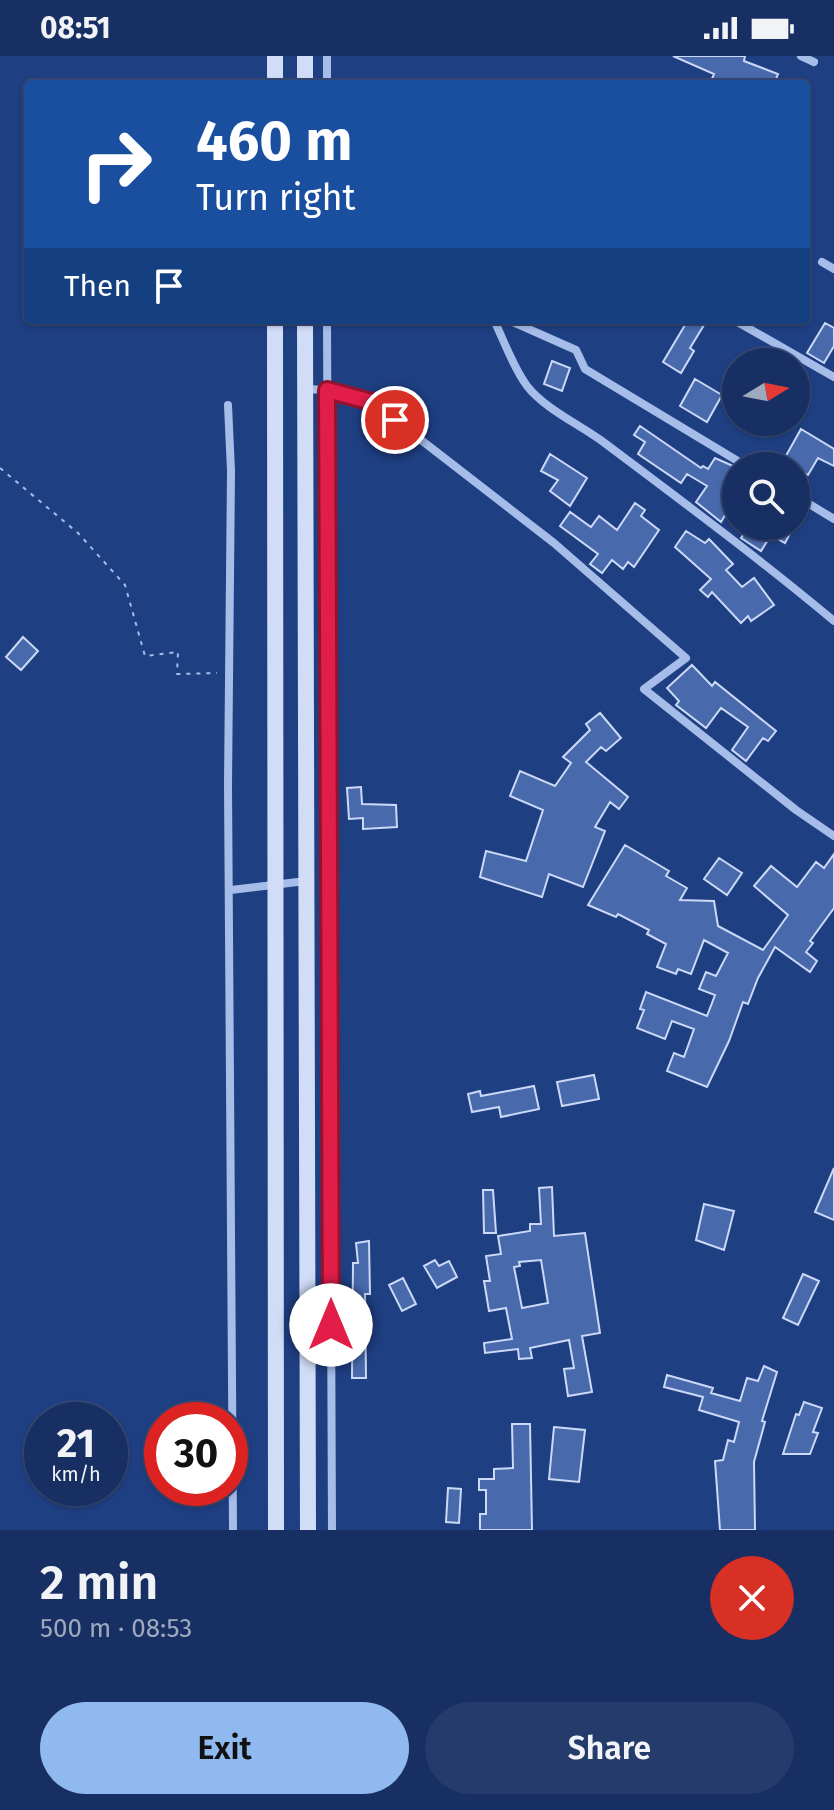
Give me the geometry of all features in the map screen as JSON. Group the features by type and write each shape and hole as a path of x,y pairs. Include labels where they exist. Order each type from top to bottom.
{"main road":[{"path":"275,56 275,80"},
{"path":"305,56 305,80"},
{"path":"275,324 276,1530"},
{"path":"305,324 308,1530"}],"street":[{"path":"327,56 327,80"},
{"path":"801,56 814,62"},
{"path":"822,262 834,269"},
{"path":"327,324 332,1530"},
{"path":"496,324 528,387 543,401 593,434 752,554 834,621"},
{"path":"517,324 576,350 585,369 723,452"},
{"path":"741,324 834,377"},
{"path":"305,389 327,390 372,402 554,543 686,658 644,689 796,810 834,836"},
{"path":"228,405 231,471 228,784 233,1530"},
{"path":"810,504 834,519"},
{"path":"231,890 307,881"}],"path":[{"path":"0,468 78,533 125,585 145,656 178,652 177,674 230,673"}],"building":[{"path":"673,56 745,56 744,61 778,74 776,80 711,80 714,74"},
{"path":"825,323 834,328 834,346 824,363 810,355 810,348"},
{"path":"686,324 704,325 690,348 694,351 681,373 663,362"},
{"path":"552,361 570,368 562,391 544,384"},
{"path":"695,379 722,395 707,422 680,406"},
{"path":"640,426 701,468 708,469 715,458 722,461 721,522 696,502 707,486 687,474 681,483 638,454 645,442 634,435"},
{"path":"810,434 834,449 834,466 818,458 810,472 810,452 788,452 797,436"},
{"path":"550,454 587,478 570,506 550,491 558,480 541,471"},
{"path":"635,503 645,510 641,516 659,530 634,567 628,562 623,569 612,560 602,573 590,564 598,554 560,526 570,512 591,527 599,516 617,530"},
{"path":"686,531 705,543 709,539 733,564 726,570 742,587 754,578 774,605 751,621 748,616 741,623 712,592 708,597 700,590 711,579 675,547"},
{"path":"744,540 768,540 761,551"},
{"path":"23,637 38,651 21,670 6,657"},
{"path":"692,665 712,686 715,682 776,731 768,741 763,738 746,761 732,750 748,727 721,708 706,728 676,705 679,701 667,688"},
{"path":"600,713 621,738 606,751 601,747 586,762 628,797 619,809 610,802 595,827 605,831 583,887 549,874 542,897 480,877 486,851 526,861 543,810 510,796 520,771 555,786 571,763 563,757 590,730 586,724"},
{"path":"361,787 362,804 396,805 397,827 363,829 363,818 349,819 347,788"},
{"path":"625,845 669,871 666,876 687,888 680,900 714,901 718,926 763,950 788,915 754,886 771,866 797,887 816,862 824,868 834,854 834,908 810,941 813,943 806,952 817,961 810,972 775,947 748,1004 743,1002 707,1087 667,1071 674,1053 684,1057 694,1029 672,1021 665,1039 637,1028 644,1010 640,1009 646,992 707,1016 715,995 699,989 706,972 716,976 728,953 704,940 691,974 678,969 676,974 657,967 666,944 647,934 649,930 618,914 616,917 588,905"},
{"path":"719,858 742,873 727,895 704,879"},
{"path":"594,1075 599,1099 562,1106 557,1082"},
{"path":"534,1086 539,1109 501,1117 499,1107 472,1112 468,1094 480,1091 481,1096"},
{"path":"834,1168 834,1220 815,1212"},
{"path":"552,1187 554,1236 585,1233 600,1333 582,1336 592,1392 568,1396 564,1369 574,1368 569,1340 530,1348 532,1358 519,1359 518,1349 485,1353 484,1343 512,1339 506,1308 489,1311 484,1281 490,1281 486,1256 501,1254 498,1236 530,1231 530,1224 541,1224 539,1188","holes":["541,1260 548,1303 522,1308 514,1267 520,1266 519,1262"]},
{"path":"483,1190 493,1190 496,1233 484,1233"},
{"path":"704,1204 734,1211 724,1250 696,1240"},
{"path":"369,1241 370,1294 365,1294 366,1378 352,1378 353,1263 358,1263 356,1243"},
{"path":"435,1260 439,1266 449,1261 457,1277 437,1288 424,1266"},
{"path":"803,1274 819,1281 798,1325 783,1318"},
{"path":"403,1278 416,1304 402,1311 389,1285"},
{"path":"764,1366 777,1372 762,1421 765,1422 754,1462 755,1530 720,1530 715,1461 723,1460 728,1440 734,1442 739,1422 699,1410 703,1397 664,1387 667,1375 713,1388 711,1393 740,1401 747,1378 758,1381"},
{"path":"804,1402 822,1408 813,1432 818,1433 810,1454 783,1454 796,1414 799,1415"},
{"path":"512,1424 530,1424 532,1530 480,1530 480,1514 486,1514 486,1490 479,1490 479,1479 494,1479 494,1469 513,1468"},
{"path":"554,1427 585,1430 579,1482 549,1479"},
{"path":"448,1488 461,1489 459,1523 446,1522"}],"route":[{"path":"331,1325 327,390 372,402 395,420"}]}
